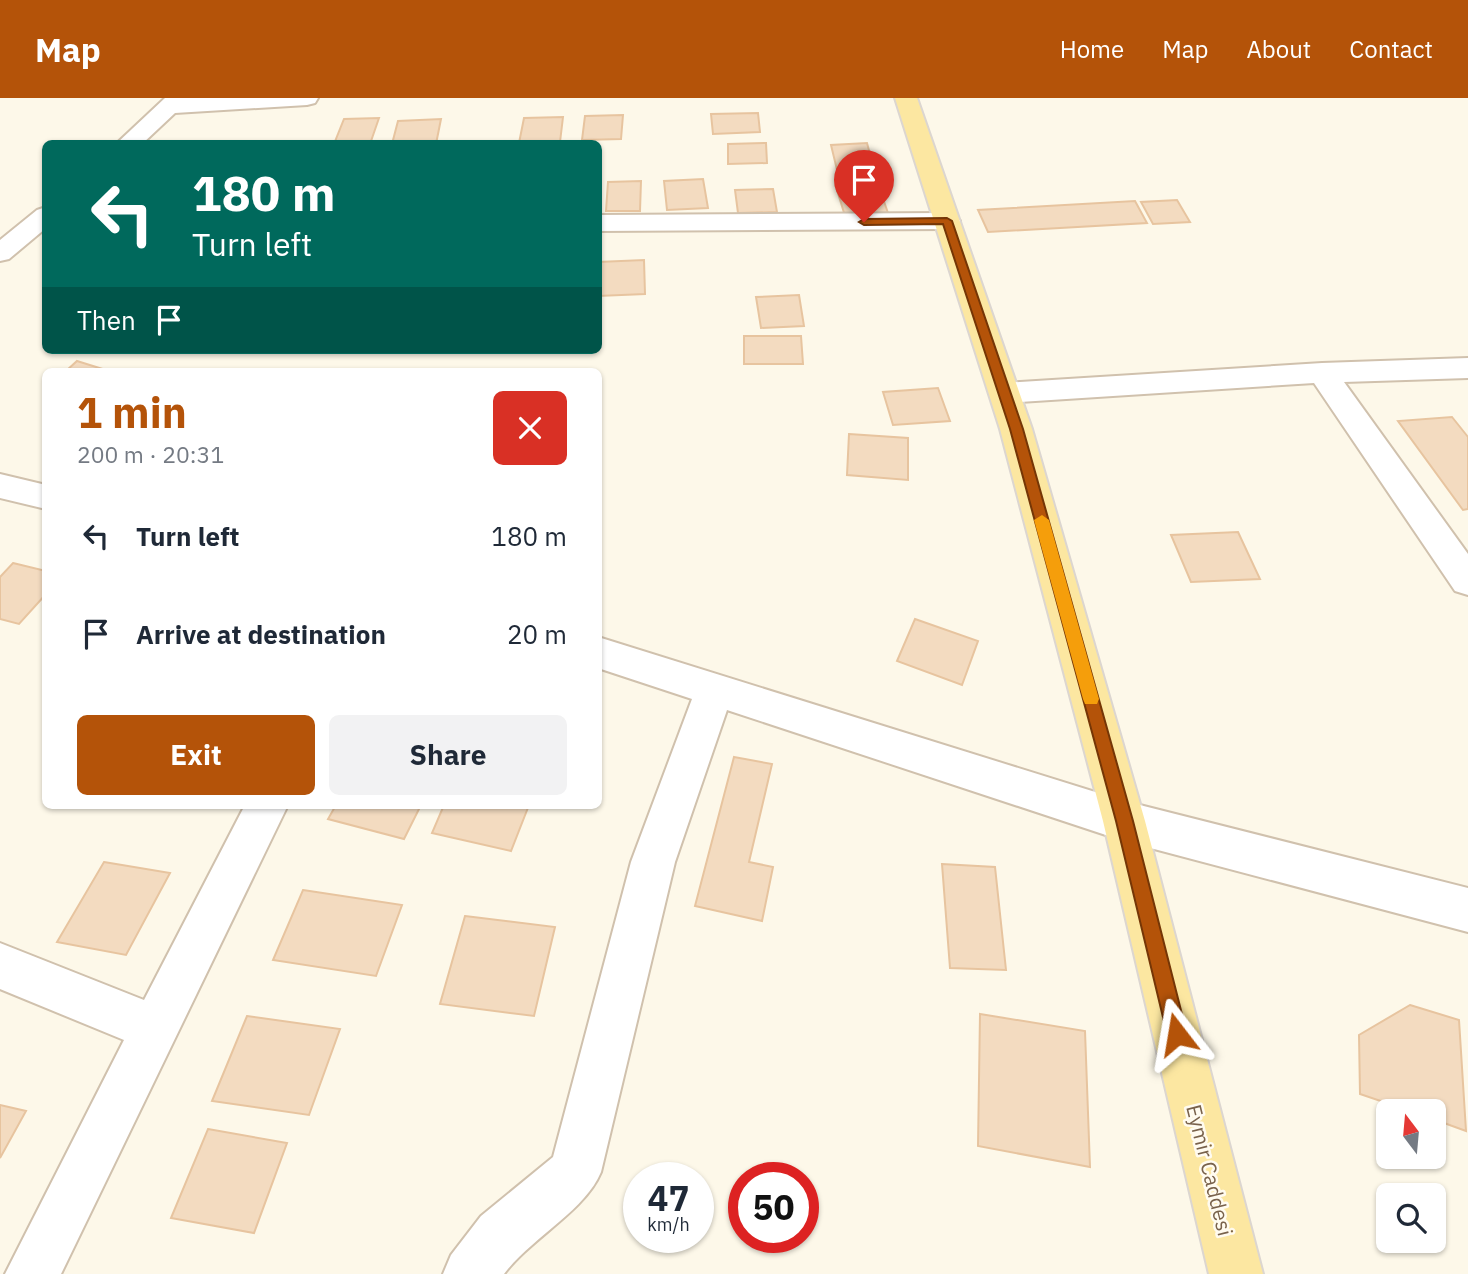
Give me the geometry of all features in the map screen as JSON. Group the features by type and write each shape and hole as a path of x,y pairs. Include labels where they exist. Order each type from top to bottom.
{"main road":[{"name":"Eymir Caddesi","path":"906,98 1004,393 1124,821 1236,1274"}],"street":[{"path":"132,140 175,102 307,98"},
{"path":"0,253 42,218"},
{"path":"602,223 947,221"},
{"path":"1004,393 1322,373 1468,368"},
{"path":"1322,373 1468,581"},
{"path":"0,486 42,497"},
{"path":"602,653 1124,821 1468,910"},
{"path":"470,1274 500,1235 575,1171 653,862 715,690"},
{"path":"32,1274 265,809"},
{"path":"0,967 154,1028"}],"building":[{"path":"758,113 760,132 713,134 711,114"},
{"path":"623,115 621,139 582,140 585,116"},
{"path":"563,117 560,140 520,140 524,118"},
{"path":"379,118 371,140 336,140 344,119"},
{"path":"441,119 437,140 393,140 398,121"},
{"path":"766,143 767,163 728,164 728,144"},
{"path":"867,143 875,173 838,174 831,145"},
{"path":"703,179 708,208 667,210 664,181"},
{"path":"641,181 640,211 606,211 608,182"},
{"path":"879,187 888,213 845,216 837,190"},
{"path":"773,189 777,212 738,213 735,190"},
{"path":"1177,200 1190,222 1153,224 1141,202"},
{"path":"1135,201 1147,223 988,232 978,210"},
{"path":"644,260 645,294 602,296 602,262"},
{"path":"799,295 804,326 761,328 756,297"},
{"path":"744,336 801,336 803,364 744,364"},
{"path":"77,361 99,368 69,368"},
{"path":"938,388 950,421 893,425 883,392"},
{"path":"1452,417 1468,437 1468,509 1463,510 1398,421"},
{"path":"849,434 908,438 908,480 847,475"},
{"path":"1238,532 1260,579 1191,582 1171,535"},
{"path":"13,563 42,570 42,598 19,624 0,619 0,577"},
{"path":"915,619 978,641 962,685 897,661"},
{"path":"734,757 772,764 749,862 773,867 762,921 695,906"},
{"path":"334,809 419,809 404,839 328,819"},
{"path":"442,809 527,809 511,851 432,833"},
{"path":"104,862 170,873 126,955 57,942"},
{"path":"942,864 995,867 1006,970 950,968"},
{"path":"303,890 402,905 376,976 273,960"},
{"path":"465,916 555,927 534,1016 440,1004"},
{"path":"1410,1005 1459,1020 1466,1131 1446,1124 1446,1099 1376,1099 1360,1094 1359,1035"},
{"path":"980,1014 1085,1031 1090,1167 978,1146"},
{"path":"247,1016 340,1029 309,1115 212,1101"},
{"path":"0,1105 26,1111 0,1158"},
{"path":"208,1129 287,1143 254,1233 171,1218"}],"slow traffic":[{"path":"1042,520 1091,699"}],"route":[{"path":"864,222 947,221 1016,429 1124,821 1177,1034"}]}
